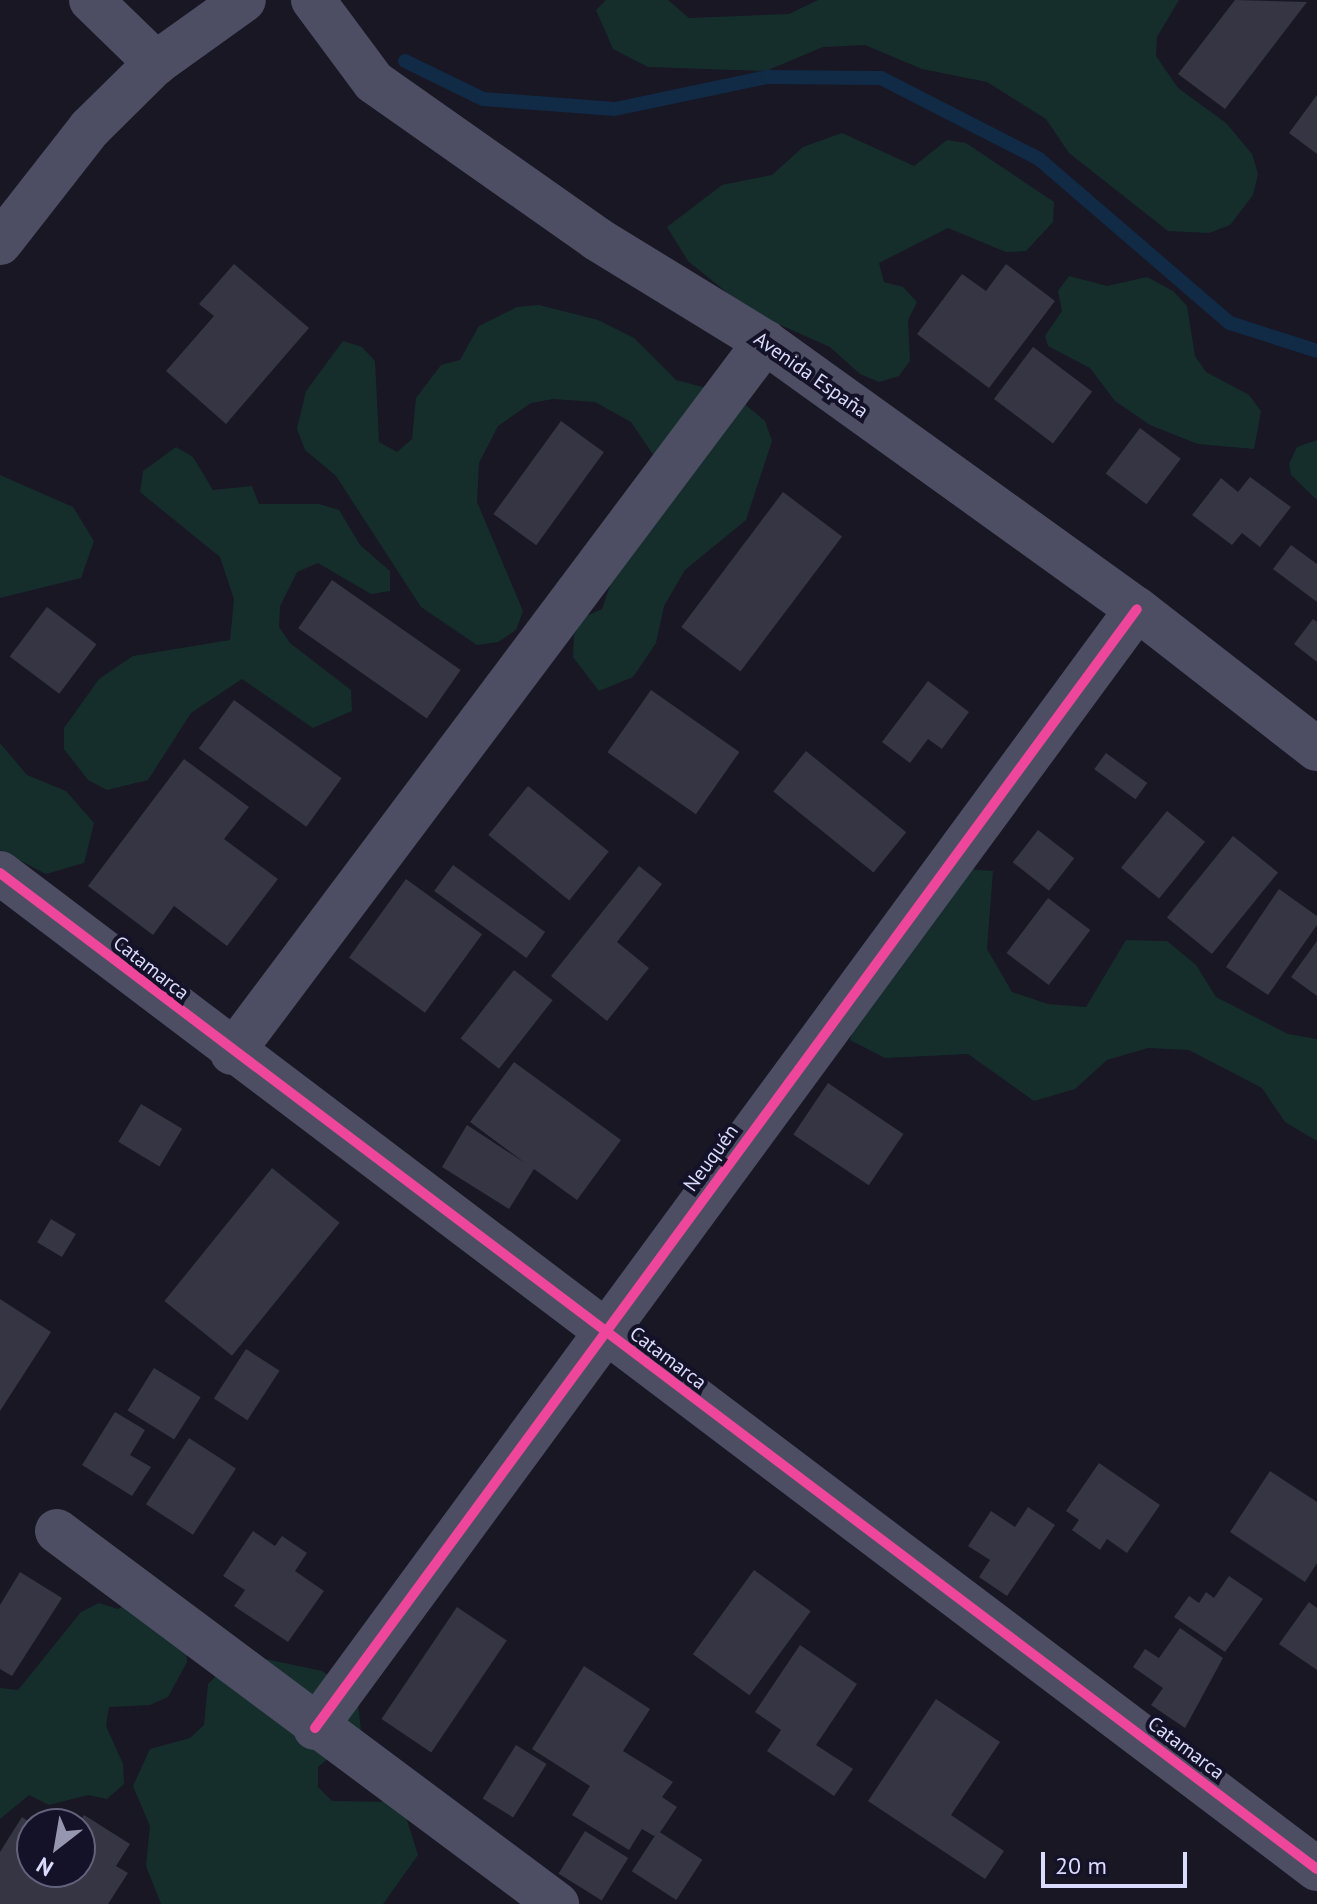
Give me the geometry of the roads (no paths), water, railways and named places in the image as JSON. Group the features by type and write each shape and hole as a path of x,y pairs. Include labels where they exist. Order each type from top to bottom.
{"street":[{"path":"91,0 156,63"},
{"path":"0,243 90,128 156,63 244,0"},
{"name":"Avenida España","path":"313,0 374,82 597,239 765,342 1137,609 1317,749"},
{"path":"232,1053 765,342"},
{"name":"Neuquén","path":"315,1728 1137,609"},
{"name":"Catamarca","path":"0,873 232,1053 1317,1869"},
{"path":"57,1531 315,1728 557,1904"}],"waterway":[{"path":"405,61 483,99 615,109 767,77 881,78 1039,159 1230,323 1317,351"}]}
